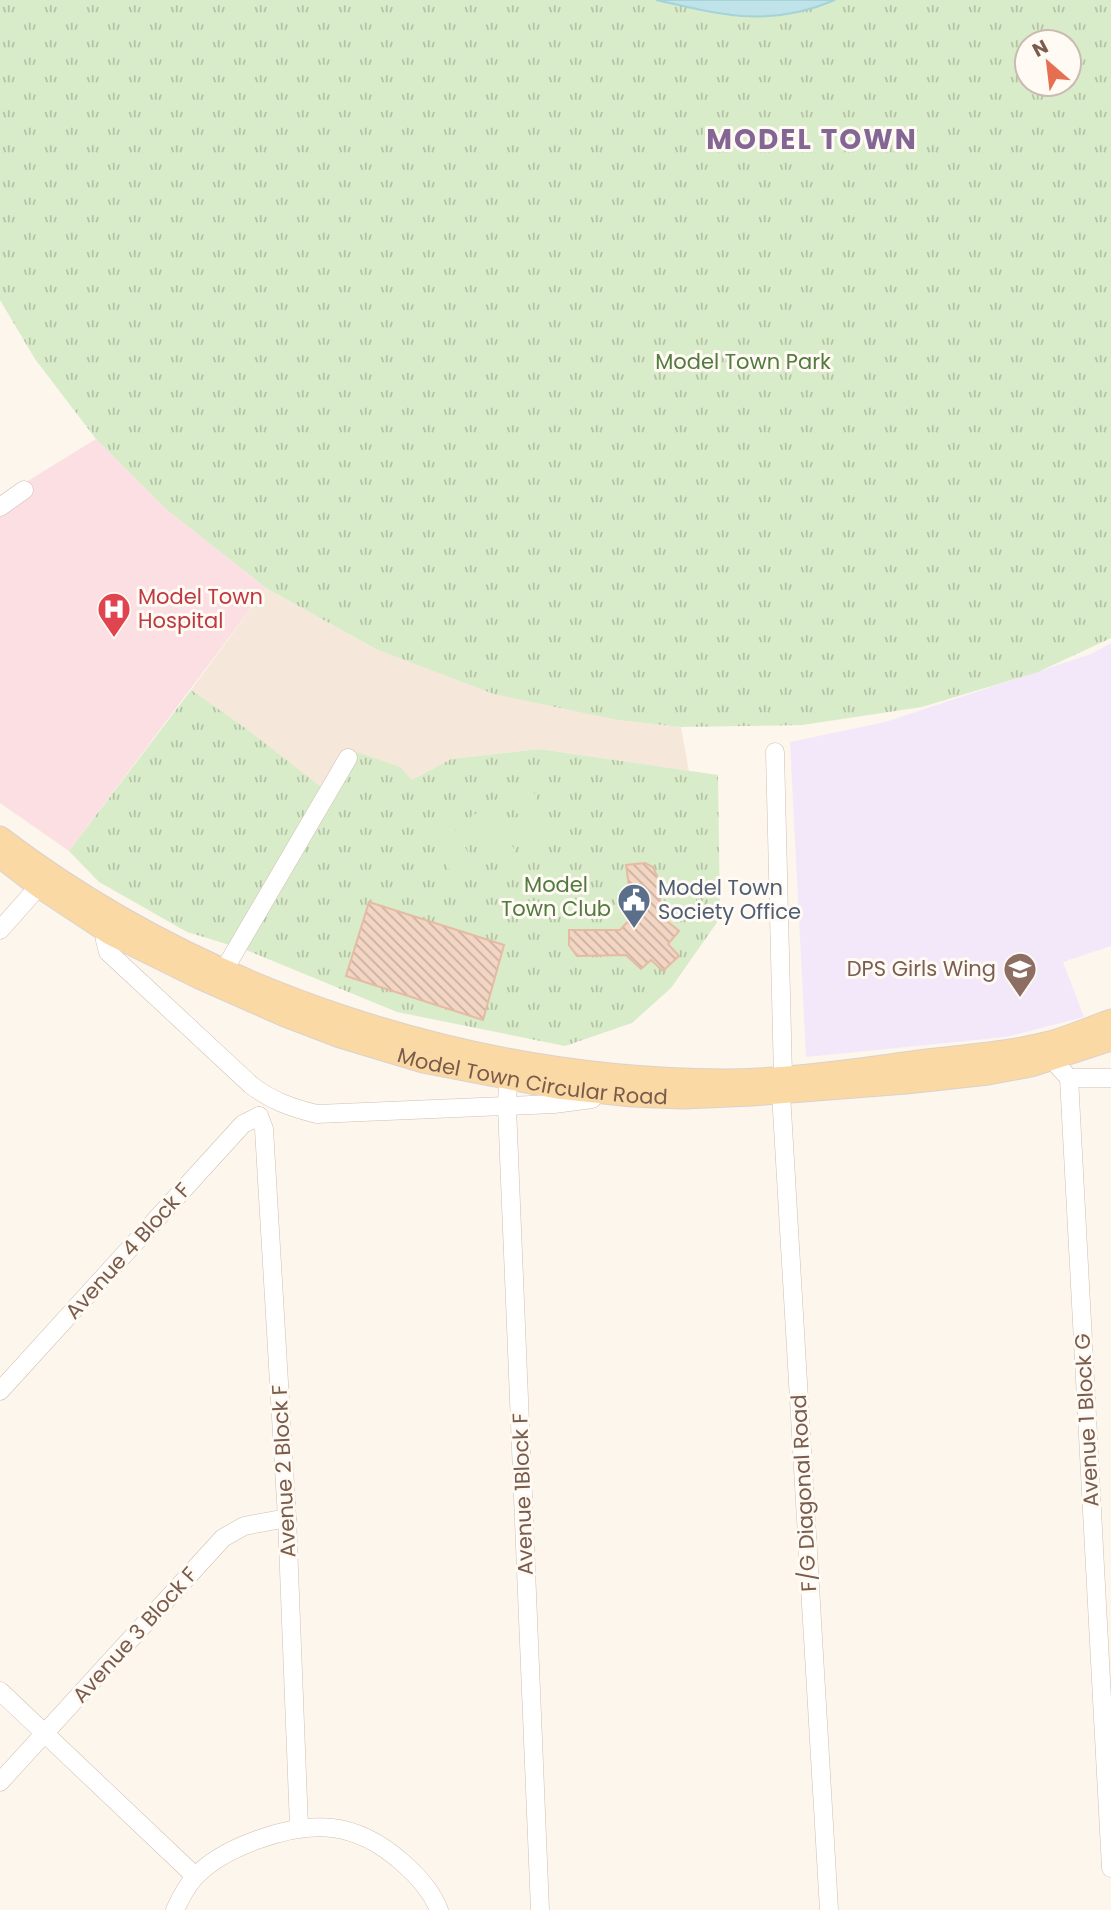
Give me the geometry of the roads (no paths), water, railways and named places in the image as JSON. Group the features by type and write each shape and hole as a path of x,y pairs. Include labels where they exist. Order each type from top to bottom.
{"main road":[{"name":"Model Town Circular Road","path":"0,837 44,881 110,934 242,997 340,1037 423,1062 557,1088 599,1082"},
{"name":"Model Town Circular Road","path":"0,858 223,970 350,1017 489,1056 599,1082 683,1098 782,1085 988,1074 1054,1050 1111,1020"},
{"name":"Model Town Circular Road","path":"1054,1050 1111,1040"}],"street":[{"path":"0,508 24,490"},
{"name":"F/G Diagonal Road","path":"775,752 782,1085 829,1910"},
{"path":"223,970 348,758"},
{"path":"0,930 44,881"},
{"path":"110,934 105,940 108,952 268,1099 289,1107 317,1114 507,1107 586,1101 592,1099 599,1082"},
{"path":"1054,1050 1058,1066 1069,1078 1111,1078"},
{"name":"Avenue 1 Block G","path":"1069,1078 1111,1868"},
{"name":"Avenue 1Block F","path":"508,1079 540,1910"},
{"path":"259,1116 268,1099"},
{"name":"Avenue 4 Block F","path":"0,1391 243,1124 259,1116"},
{"name":"Avenue 2 Block F","path":"259,1116 264,1129 287,1518 299,1827"},
{"name":"Avenue 3 Block F","path":"0,1782 223,1538 244,1526 287,1518"},
{"path":"0,1691 195,1876"},
{"path":"174,1910 195,1876 252,1840 299,1827 334,1828 372,1840 413,1872 434,1897 439,1910"}],"water":[{"path":"656,0 835,0 789,14 746,16"}],"place":[{"name":"Model Town Hospital","path":"114,639"},
{"name":"Model Town Society Office","path":"634,930"},
{"name":"DPS Girls Wing","path":"1020,999"}],"district":[{"name":"MODEL TOWN","path":"812,139"}],"park label":[{"name":"Model Town Park","path":"743,362"},
{"name":"Model Town Club","path":"556,897"}]}
